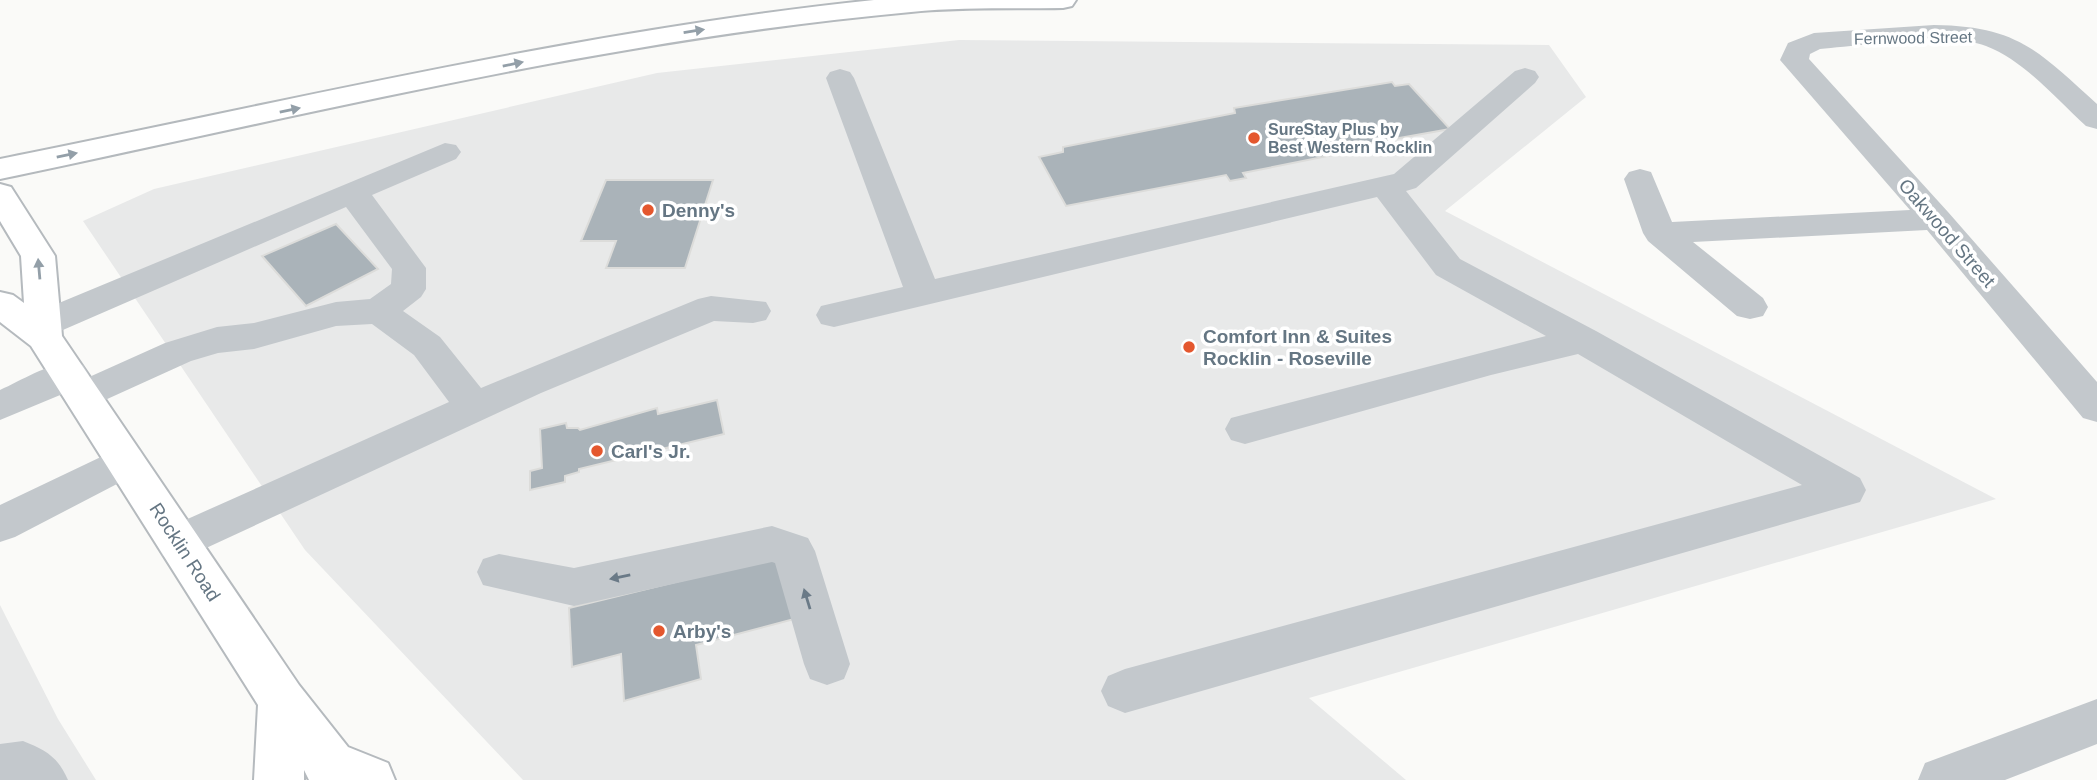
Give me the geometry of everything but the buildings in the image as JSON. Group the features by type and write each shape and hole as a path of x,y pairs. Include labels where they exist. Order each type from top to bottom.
{"main road":[{"path":"0,169 556,55 677,34 914,4 1063,0"},
{"path":"0,194 38,256 44,331"},
{"name":"Rocklin Road","path":"0,304 44,331 282,701 345,775"},
{"path":"279,780 282,701"}],"street":[{"name":"Fernwood Street","path":"1794,60 1798,49 1814,41 1964,34 1993,39 2018,52 2097,120"},
{"name":"Oakwood Street","path":"1794,60 1936,219 2097,408"},
{"path":"834,316 1405,181 1525,77"},
{"path":"840,78 923,294"},
{"path":"44,331 445,152"},
{"path":"1640,179 1660,233 1750,307"},
{"path":"1125,691 1845,490 1583,340 1448,267 1385,186"},
{"path":"0,406 77,385 217,340 254,336 336,314 379,311 408,289 409,268 352,192"},
{"path":"1660,233 1936,219"},
{"path":"178,543 474,407 711,308 753,311"},
{"path":"379,311 427,346 474,407"},
{"path":"1245,429 1490,362 1583,340"},
{"path":"0,525 126,461"},
{"path":"499,572 574,587 772,544 793,551 827,664"},
{"path":"1943,780 2097,721"},
{"path":"0,768 23,765 43,780"}],"shaded area":[{"path":"959,40 1549,45 1586,97 1445,211 1996,499 1309,698 1406,780 523,780 305,550 83,221 154,189 657,73"},
{"path":"0,605 58,719 96,780 0,780"}],"place":[{"name":"SureStay Plus by Best Western Rocklin","path":"1254,138"},
{"name":"Denny's","path":"648,210"},
{"name":"Comfort Inn & Suites Rocklin - Roseville","path":"1189,347"},
{"name":"Carl's Jr.","path":"597,451"},
{"name":"Arby's","path":"659,631"}]}
